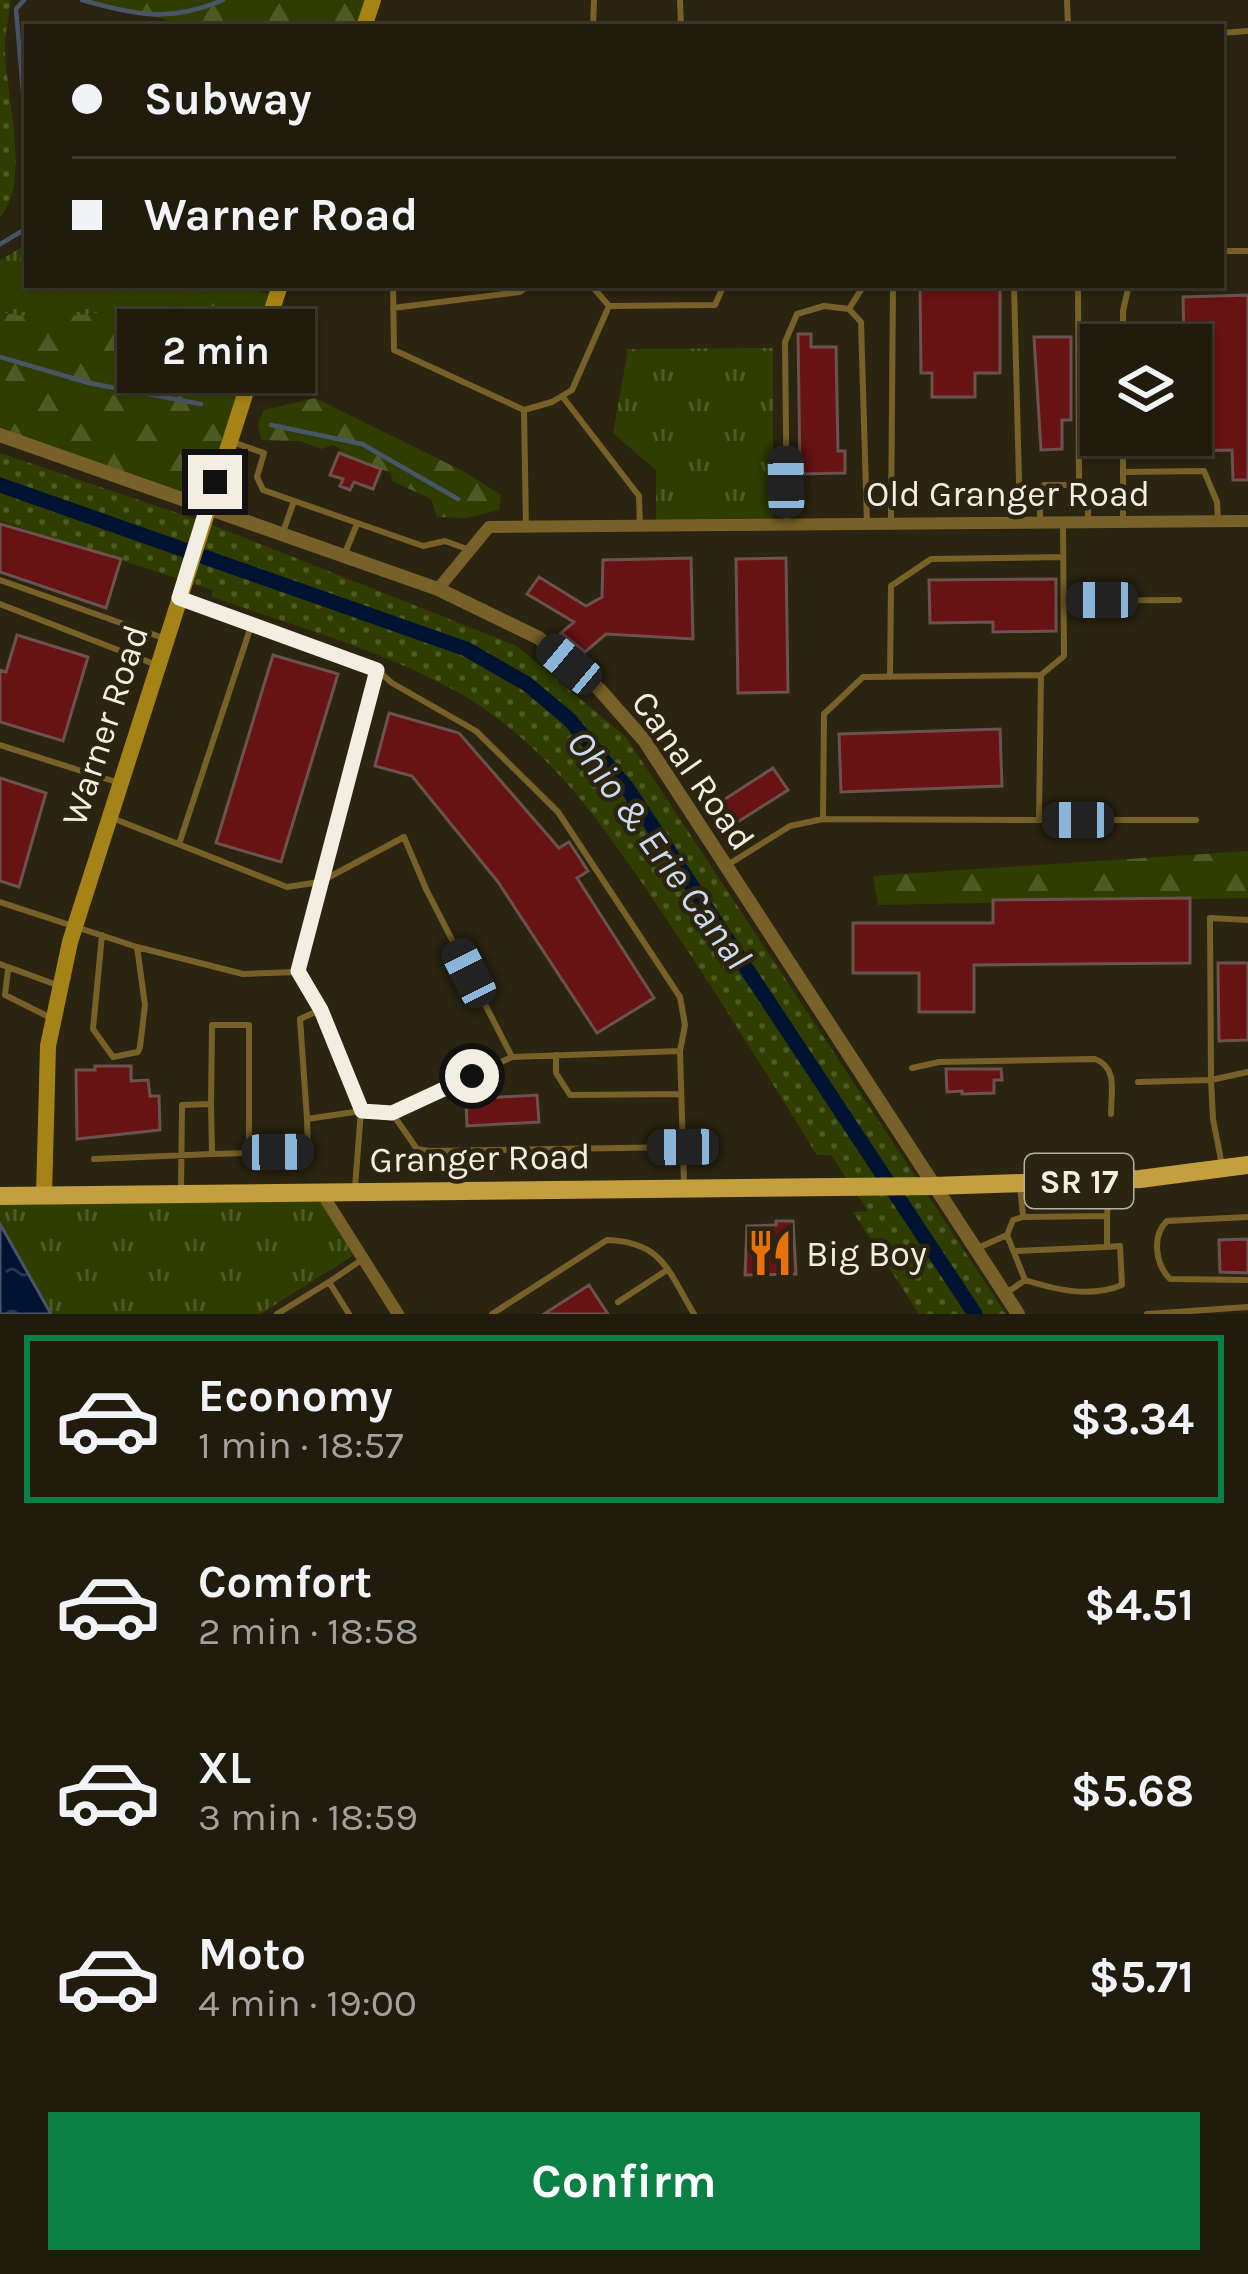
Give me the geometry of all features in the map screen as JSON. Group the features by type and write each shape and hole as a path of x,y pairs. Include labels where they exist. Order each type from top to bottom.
{"main road":[{"name":"Warner Road","path":"44,1195 48,1046 75,926 279,288"},
{"name":"Granger Road","path":"0,1196 933,1186 1110,1180 1248,1165"}],"street":[{"name":"Canal Road","path":"0,435 204,516 282,535 438,590 538,638 599,689 644,740 1018,1314"},
{"name":"Old Granger Road","path":"438,590 489,527 1248,521"},
{"path":"320,1191 398,1314"}],"lane":[{"path":"393,288 394,350 524,410 572,390 609,306"},
{"path":"393,308 525,288"},
{"path":"594,288 609,306 715,305 723,288"},
{"path":"849,308 861,288"},
{"path":"891,524 893,288"},
{"path":"1014,288 1021,523"},
{"path":"1078,288 1079,485"},
{"path":"1123,324 1128,288"},
{"path":"787,525 785,341 797,314 824,306 849,308 861,322 867,524"},
{"path":"562,396 639,496 640,526"},
{"path":"524,410 526,526"},
{"path":"229,441 264,453 258,484 263,490 423,546 445,542 470,550"},
{"path":"1123,456 1123,522"},
{"path":"1123,472 1204,472 1217,502 1218,522"},
{"path":"1040,523 1044,485 1079,485 1088,490 1088,523"},
{"path":"282,535 294,501"},
{"path":"823,819 824,714 863,677 1041,675 1064,656 1063,523"},
{"path":"344,557 357,524"},
{"path":"890,676 891,586 904,577 931,559 1063,557"},
{"path":"0,580 166,639"},
{"path":"179,598 377,670 476,731 558,812 680,997 685,1024 680,1051 684,1188"},
{"path":"1064,601 1179,600"},
{"path":"0,604 158,665"},
{"path":"179,844 252,625"},
{"path":"354,1191 362,1111 321,1010 298,971 377,670"},
{"path":"1039,820 1041,675"},
{"path":"0,745 120,783"},
{"path":"110,817 286,886 320,882 404,837 512,1057"},
{"path":"726,866 790,826 823,819 1196,820"},
{"path":"0,902 137,947 243,974 298,971"},
{"path":"1223,1168 1213,1119 1210,918 1248,920"},
{"path":"102,935 93,1028 112,1057 138,1052 140,1047 146,1005 137,947"},
{"path":"0,964 61,986"},
{"path":"8,970 4,994 53,1020"},
{"path":"94,1159 308,1152 300,1019 321,1010"},
{"path":"212,1154 212,1025 249,1024 249,1153"},
{"path":"307,1119 362,1111 392,1113 512,1057 680,1051"},
{"path":"556,1055 556,1072 570,1095 681,1094"},
{"path":"911,1068 939,1062 1095,1059 1106,1064 1111,1075 1111,1114"},
{"path":"1138,1082 1211,1080 1248,1072"},
{"path":"181,1192 182,1105 211,1104"},
{"path":"392,1113 417,1149 429,1151 683,1147"},
{"path":"1107,1246 1110,1180"},
{"path":"1019,1183 1023,1217"},
{"path":"975,1250 1007,1235 1013,1220 1023,1217 1107,1216"},
{"path":"1248,1216 1166,1221 1157,1239 1160,1270 1170,1279 1248,1280"},
{"path":"1007,1235 1025,1280"},
{"path":"493,1314 608,1240 652,1248 694,1314"},
{"path":"1014,1251 1120,1246 1122,1285 1112,1290 1061,1292 1025,1280"},
{"path":"277,1314 363,1259"},
{"path":"618,1302 667,1270"},
{"path":"1005,1294 1025,1280"},
{"path":"329,1282 350,1314"},
{"path":"1147,1314 1248,1307"}],"green space":[{"path":"0,0 11,0 5,48 16,160 9,202 0,217"},
{"path":"82,0 373,0 365,24 176,24"},
{"path":"24,246 24,288 214,288 177,305 39,319 0,312 0,260"},
{"path":"214,288 251,288 276,296 206,509 0,435 0,312 39,319 177,305"},
{"path":"773,348 773,525 656,526 656,470 613,433 628,349"},
{"path":"315,398 461,470 501,495 499,510 467,518 437,517 431,499 392,481 391,473 339,453 333,445 321,449 300,441 261,440 258,423 264,410"},
{"path":"0,453 210,524 517,646 626,737 1006,1314 919,1314 853,1212 868,1211 831,1155 817,1155 620,851 571,789 516,733 450,688 393,661 212,597 213,590 0,521"},
{"path":"1248,851 1248,898 878,905 873,876"},
{"path":"320,1191 359,1252 260,1314 51,1314 0,1224 0,1197"}],"water":[{"path":"0,1224 51,1314 0,1314"}],"building":[{"path":"920,288 1000,288 1000,373 975,373 975,397 932,397 932,373 921,373"},
{"path":"1248,295 1248,480 1233,480 1232,450 1212,450 1212,324 1184,324 1183,297"},
{"path":"798,334 811,334 811,347 836,347 838,451 845,451 845,473 800,474"},
{"path":"1034,337 1071,337 1071,420 1062,420 1062,449 1041,450"},
{"path":"339,453 381,469 373,489 354,482 350,490 340,486 343,479 330,475"},
{"path":"0,524 121,559 106,608 0,572"},
{"path":"691,558 693,639 606,634 585,652 561,633 574,622 527,594 539,577 586,606 602,597 603,560"},
{"path":"786,558 788,692 738,693 736,559"},
{"path":"1056,579 1056,631 993,632 993,622 930,623 929,580"},
{"path":"17,635 88,657 63,741 0,722 0,670 6,672"},
{"path":"273,655 338,674 281,862 216,843"},
{"path":"389,713 459,733 559,848 569,842 588,871 577,878 654,998 597,1033 498,882 412,776 375,766"},
{"path":"1000,729 1002,786 841,792 839,734"},
{"path":"773,768 788,790 733,825 719,803"},
{"path":"0,778 46,793 19,887 0,881"},
{"path":"1190,898 1190,963 974,965 974,1012 919,1012 919,973 853,973 853,923 993,923 993,900"},
{"path":"1218,963 1248,963 1248,1040 1219,1041"},
{"path":"95,1066 131,1066 131,1081 148,1080 150,1096 159,1096 160,1130 77,1139 76,1070 95,1070"},
{"path":"946,1069 1001,1069 1002,1080 994,1080 994,1093 947,1092"},
{"path":"537,1095 539,1122 467,1126 466,1099"},
{"path":"776,1221 793,1221 796,1274 745,1275 747,1226 776,1225"},
{"path":"1248,1239 1248,1273 1220,1272 1219,1240"},
{"path":"589,1285 608,1314 544,1314"}],"waterway":[{"path":"24,0 16,9 24,104"},
{"path":"82,0 153,14 186,12 223,0"},
{"path":"0,244 24,230"},
{"path":"0,357 89,383 201,404"},
{"path":"271,425 362,444 458,499"},
{"name":"Ohio & Erie Canal","path":"0,485 466,649 527,684 569,719 627,788 975,1314"}],"place":[{"name":"Big Boy","path":"770,1253"}],"route":[{"path":"215,482 179,598 377,670 298,971 321,1010 362,1111 392,1113 472,1076"}]}
